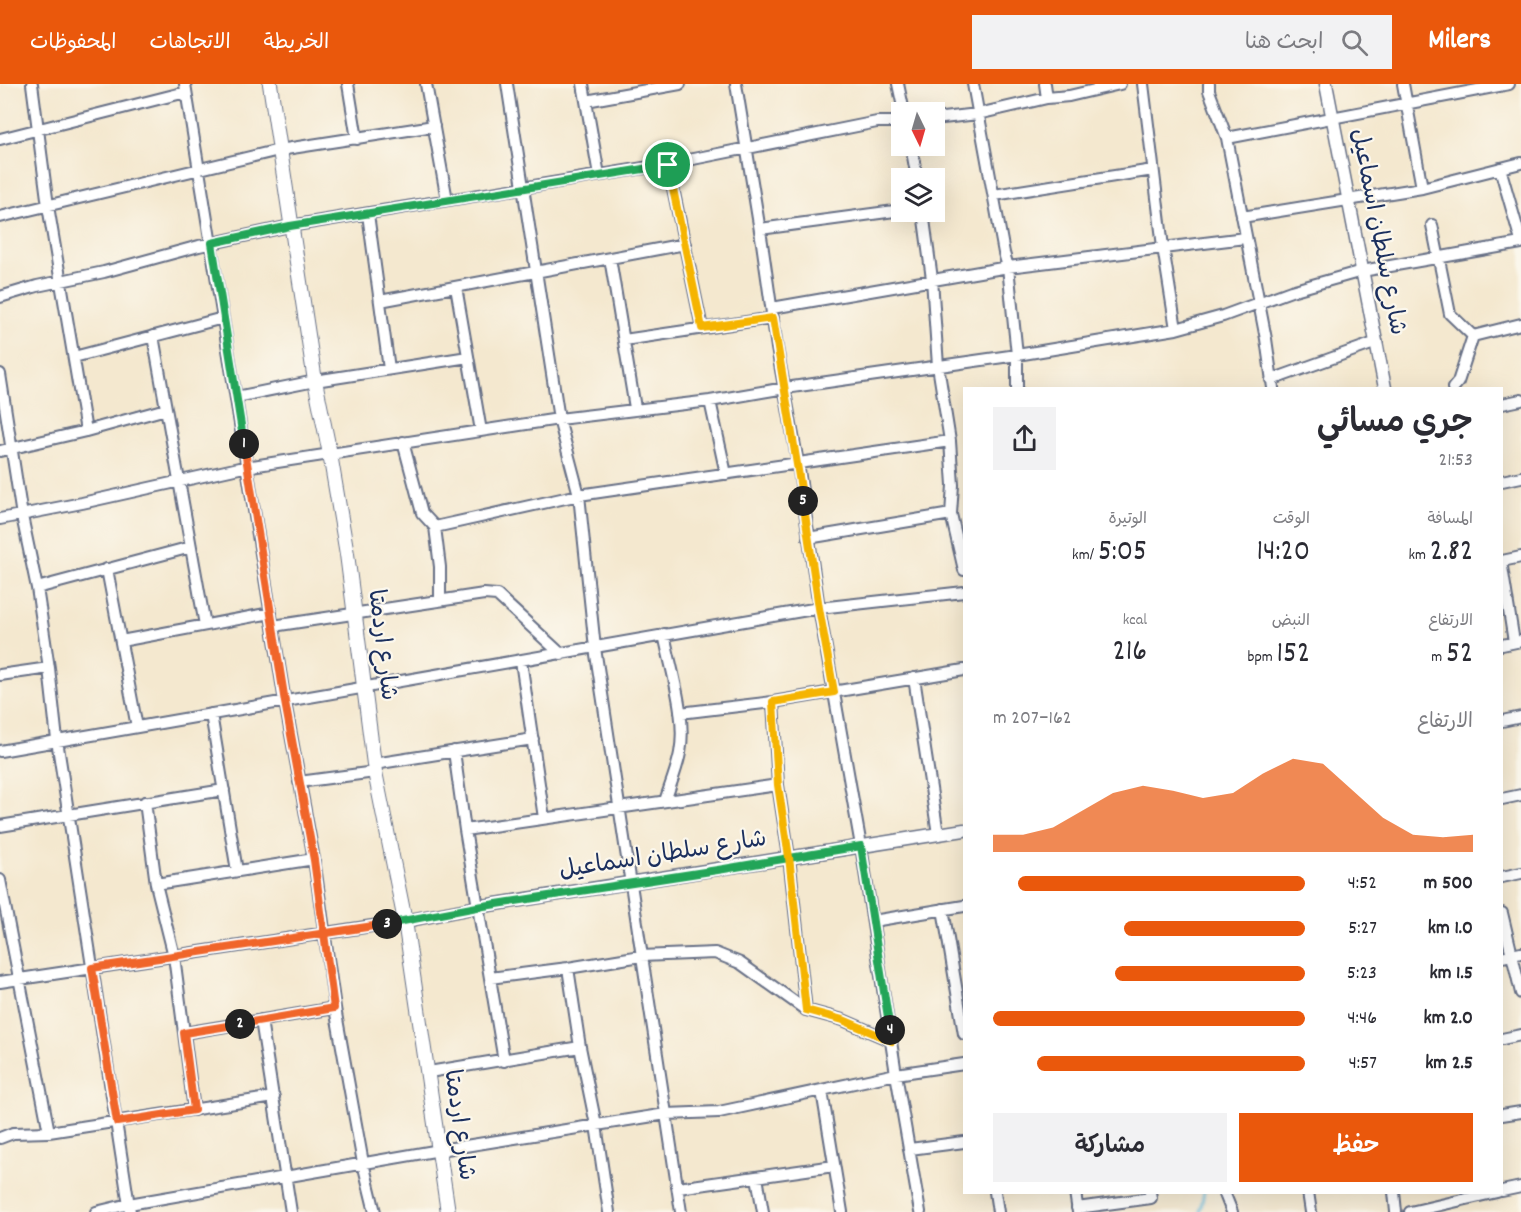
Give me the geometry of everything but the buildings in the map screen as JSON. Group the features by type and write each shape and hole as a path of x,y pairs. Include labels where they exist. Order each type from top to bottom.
{"main road":[{"name":"شارع اردمتا","path":"270,84 290,226 355,613 374,768 405,921 448,1212"}],"street":[{"path":"32,84 48,207 86,431"},
{"path":"348,84 357,140"},
{"path":"426,84 447,200"},
{"path":"507,84 559,419 579,495 595,648 681,1212"},
{"path":"583,84 598,175"},
{"path":"586,101 680,84"},
{"path":"736,84 798,463 819,608 921,1212"},
{"path":"898,84 902,102"},
{"path":"973,84 1008,267 1017,356 1017,387"},
{"path":"1045,84 1047,98"},
{"path":"945,118 978,114 1120,84"},
{"path":"1143,84 1163,247 1176,329"},
{"path":"1209,84 1209,91 1227,138 1245,238 1260,304 1272,384 1377,342"},
{"name":"شارع سلطان اسماعيل","path":"1326,84 1385,387"},
{"path":"1403,84 1422,188"},
{"path":"1227,138 1407,105 1486,86 1509,84"},
{"path":"0,139 186,88 285,702 314,860 334,1008 363,1164 375,1212"},
{"path":"0,297 212,243 290,226 668,165 877,122 891,122"},
{"path":"0,218 279,150 357,140 434,126"},
{"path":"1242,216 1422,188 1521,162"},
{"path":"668,165 702,328"},
{"path":"0,519 248,466 635,408 710,401 785,388 1017,356 1176,329 1260,304 1290,291 1362,271 1521,242 1500,168"},
{"path":"994,195 1153,170"},
{"path":"760,229 891,211"},
{"path":"368,214 388,369"},
{"path":"924,222 932,279 938,366 950,441 953,485 951,514 963,566"},
{"path":"1432,225 1450,314 1473,336"},
{"path":"624,340 702,328 932,279 1008,267 1245,238"},
{"path":"380,301 685,244"},
{"path":"610,258 635,408"},
{"path":"456,287 481,431"},
{"path":"74,357 224,318"},
{"path":"1473,336 1521,324"},
{"path":"153,336 205,626"},
{"path":"1454,387 1458,381 1473,336"},
{"path":"236,397 315,381 468,357"},
{"path":"0,378 22,516 37,588 68,815 130,1208"},
{"path":"1503,404 1521,400"},
{"path":"710,401 726,474"},
{"path":"0,451 166,409"},
{"path":"435,526 579,495 950,441"},
{"path":"403,442 422,513 435,526 440,567 440,599"},
{"path":"1503,481 1521,477"},
{"path":"808,538 951,514"},
{"path":"37,588 190,548"},
{"path":"1503,561 1521,557"},
{"path":"107,569 137,727"},
{"path":"1503,572 1518,642 1503,645"},
{"path":"0,751 819,608 963,592"},
{"path":"273,626 440,599 484,594 497,595 561,654"},
{"path":"121,641 271,613"},
{"path":"664,634 680,713 682,737 680,754 665,801"},
{"path":"521,661 544,818"},
{"path":"0,675 49,668"},
{"path":"680,713 773,702 963,670"},
{"path":"914,678 938,834"},
{"path":"773,702 778,785 789,857 806,1010"},
{"path":"211,714 237,871"},
{"path":"1503,721 1521,717"},
{"path":"299,782 454,751 533,739"},
{"path":"454,751 477,907 504,1061"},
{"path":"465,830 778,785"},
{"path":"0,826 224,790"},
{"path":"1503,799 1521,795"},
{"path":"145,802 156,884 174,956 194,1110"},
{"name":"شارع سلطان اسماعيل","path":"405,921 477,907 963,830"},
{"path":"156,884 314,860"},
{"path":"1503,877 1521,873"},
{"path":"0,880 49,1132"},
{"path":"873,921 963,906"},
{"path":"944,909 963,1029"},
{"path":"1503,918 1521,993"},
{"path":"0,982 405,921"},
{"path":"490,978 641,956 715,953 740,963 806,1010 843,1020 892,1041"},
{"path":"568,968 609,1212"},
{"path":"184,1033 334,1008"},
{"path":"261,1020 291,1212"},
{"path":"1503,1039 1521,1035"},
{"path":"429,1072 580,1047"},
{"path":"96,1212 130,1208 287,1176 440,1149 666,1114 719,1112 896,1074 963,1064"},
{"path":"822,1091 842,1212"},
{"path":"0,1138 13,1133 49,1132 274,1097"},
{"path":"1503,1115 1521,1112"},
{"path":"910,1149 963,1142"},
{"path":"678,1188 834,1166"},
{"path":"757,1177 763,1212"},
{"path":"1503,1191 1521,1187"},
{"path":"995,1194 998,1212"},
{"path":"1075,1194 1078,1210 1151,1197 1150,1194"},
{"path":"1225,1194 1232,1212"},
{"path":"1308,1194 1311,1212"},
{"path":"1394,1194 1396,1212"},
{"path":"1410,1212 1488,1194"}],"waterway":[{"path":"1200,1212 1204,1194"}],"route":[{"path":"668,165 290,226 212,243 285,702 314,860 323,935 334,1008 184,1033 194,1110 117,1122 92,968 323,935 477,907 724,869 789,857 861,846 892,1041 843,1020 806,1010 789,857 778,785 773,702 834,692 798,463 773,318 702,328 668,165"}]}
